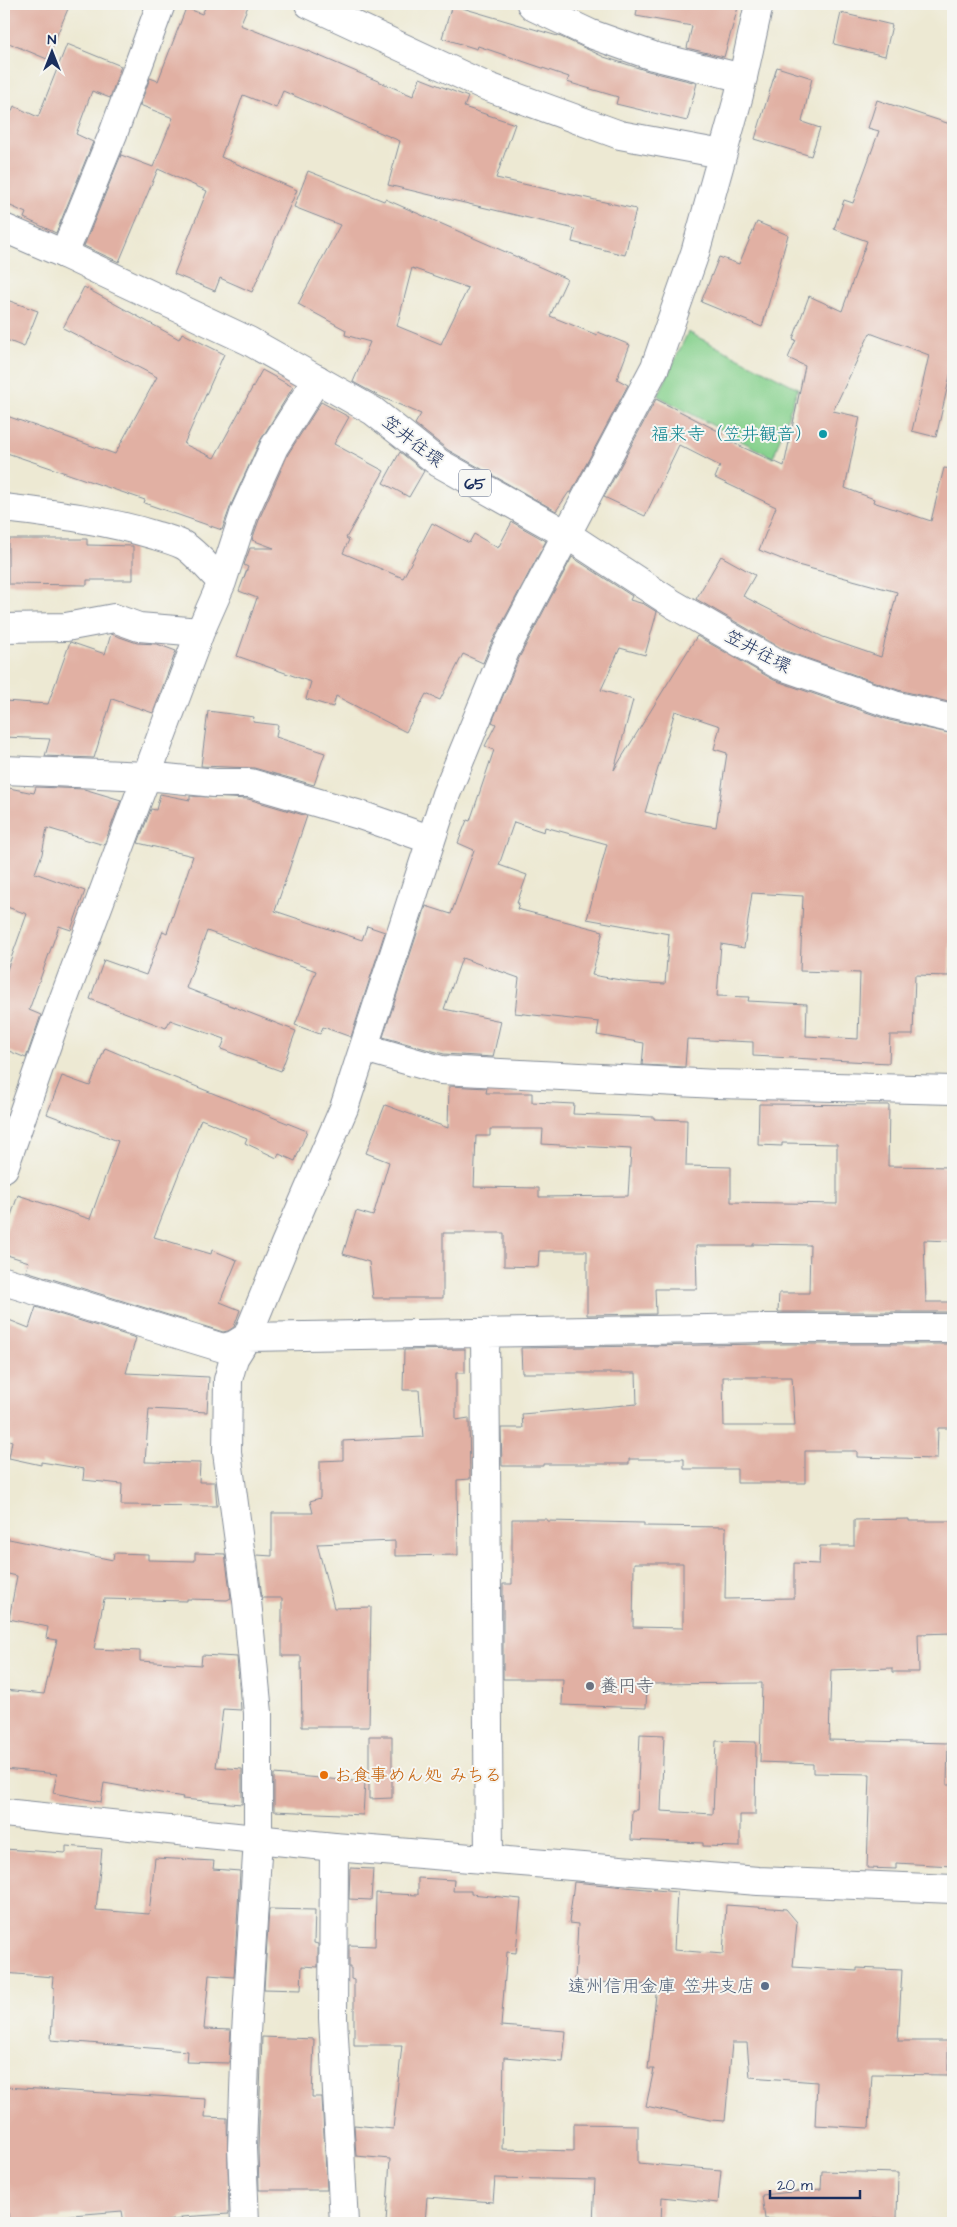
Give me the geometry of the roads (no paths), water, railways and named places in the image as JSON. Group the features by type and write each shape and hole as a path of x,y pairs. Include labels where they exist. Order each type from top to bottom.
{"street":[{"path":"64,254 113,134 161,4"},
{"path":"310,4 492,88 620,135 722,154"},
{"path":"531,4 591,34 653,56 743,78"},
{"path":"245,2223 242,2148 243,2091 258,1840 258,1713 247,1601 227,1452 228,1380 234,1358 247,1337 344,1108 446,794 505,651 655,367 695,253 743,78 759,4"},
{"name":"笠井往環","path":"4,228 64,254 249,341 373,410 438,463 566,534 673,604 779,665 894,705 953,719"},
{"path":"4,1168 51,1033 200,632 222,582 245,511 274,447 317,379"},
{"path":"4,508 106,524 169,540 184,546 222,582"},
{"path":"4,628 66,627 114,618 139,627 200,632"},
{"path":"4,770 147,776 215,783 250,783 360,815 430,840"},
{"path":"365,1048 441,1070 717,1084 953,1090"},
{"path":"4,1281 224,1348 234,1345 247,1337 766,1328 953,1328"},
{"path":"485,1333 489,1859"},
{"path":"4,1813 334,1847 758,1881 953,1889"},
{"path":"334,1847 333,2018 344,2223"}],"place":[{"name":"福来寺（笠井観音）","path":"823,434"},
{"name":"養円寺","path":"590,1686"},
{"name":"お食事めん処 みちる","path":"324,1775"},
{"name":"遠州信用金庫 笠井支店","path":"765,1986"}]}
